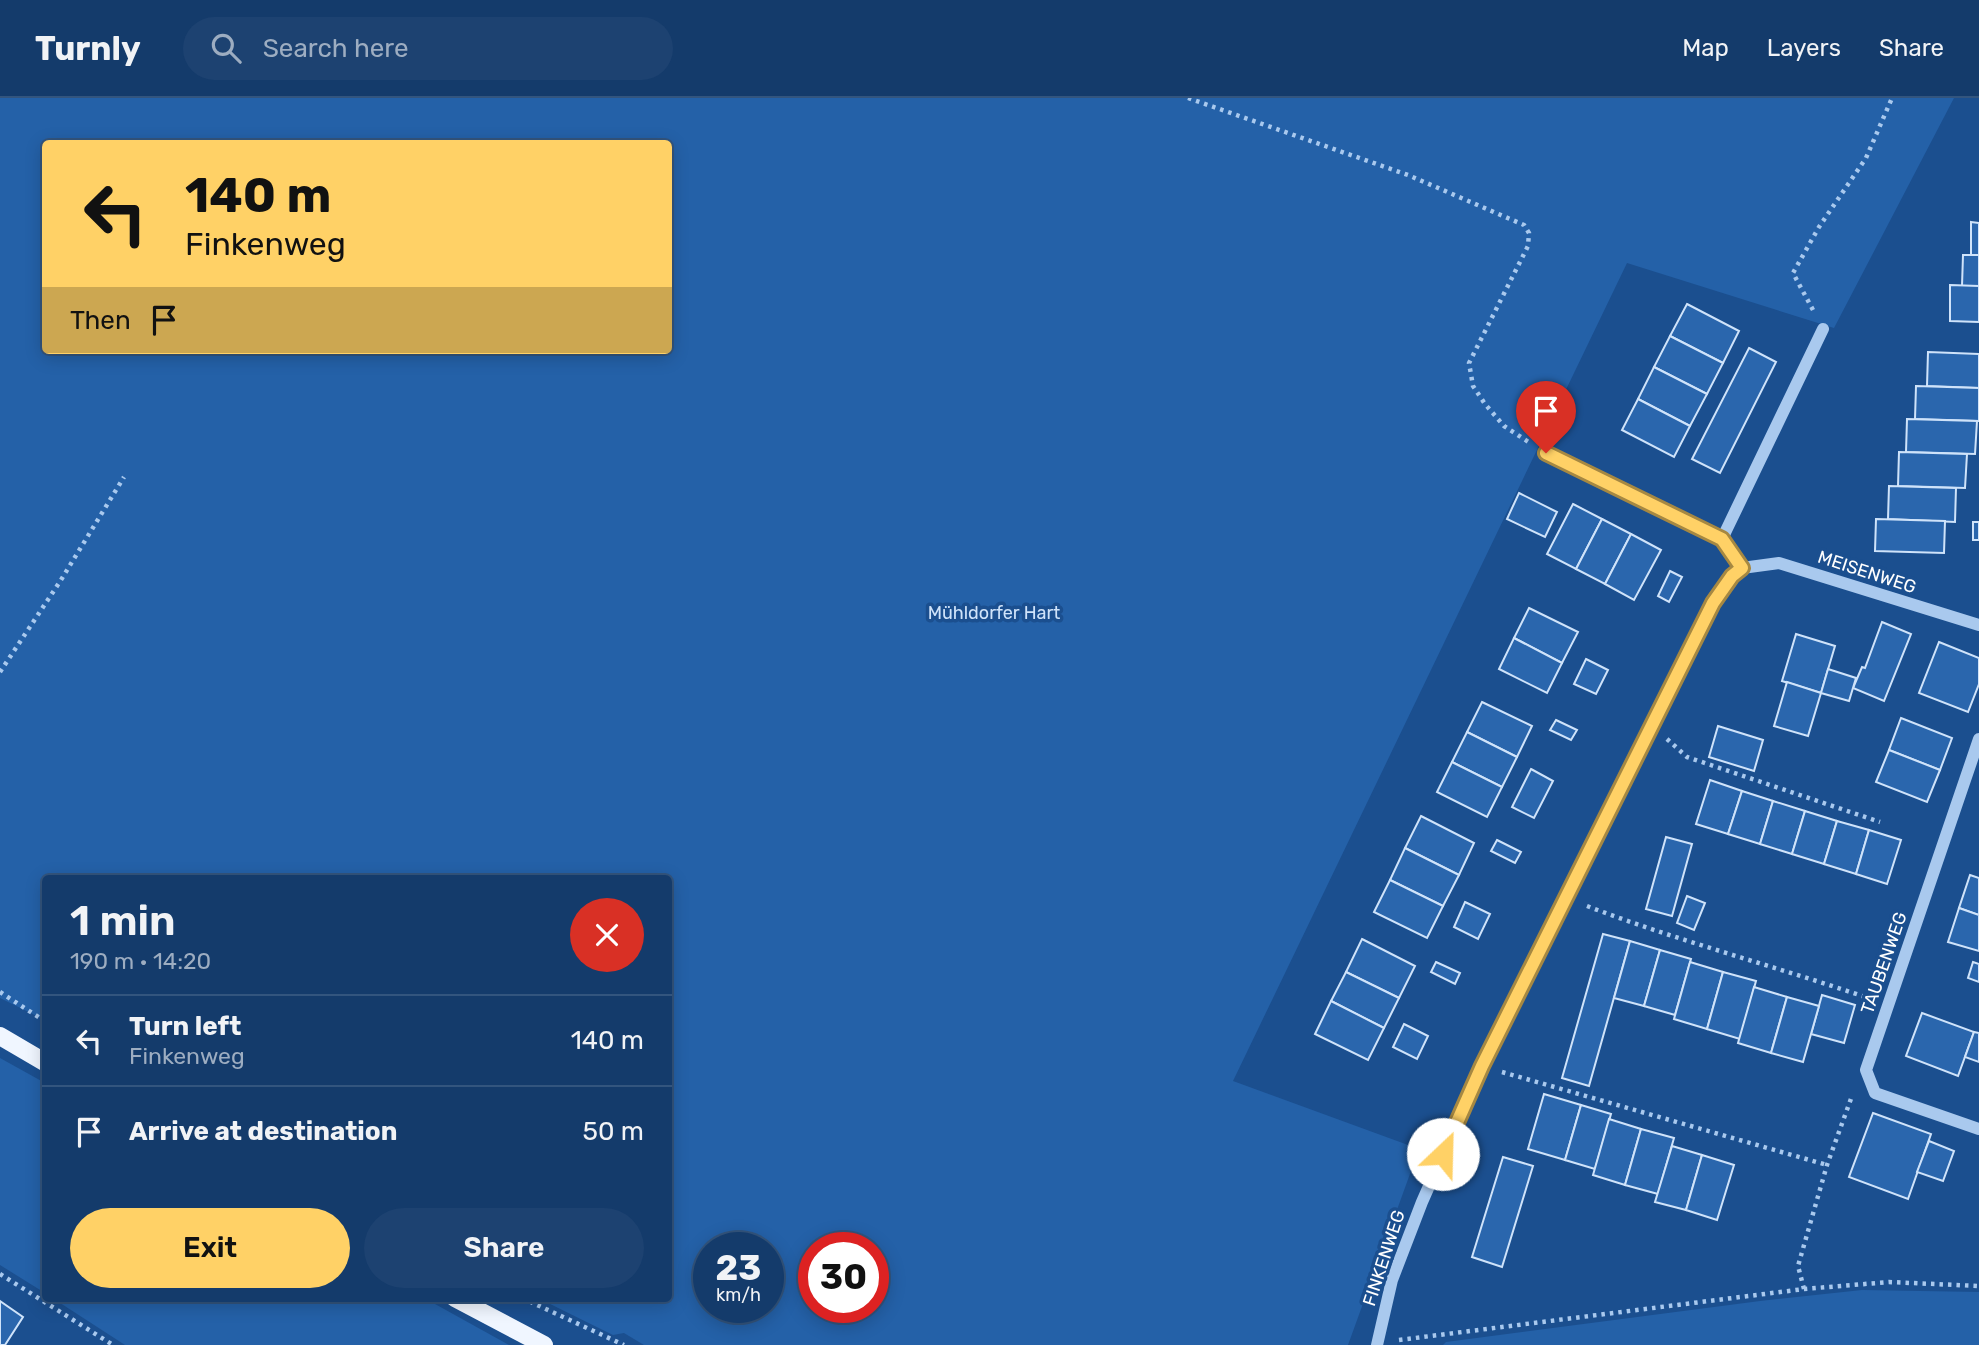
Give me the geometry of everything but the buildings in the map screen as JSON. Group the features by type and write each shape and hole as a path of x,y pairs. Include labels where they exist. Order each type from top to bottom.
{"main road":[{"path":"0,1037 42,1061"},
{"path":"463,1302 544,1345"}],"street":[{"path":"1722,539 1823,329"},
{"path":"1546,453 1722,539 1742,568"},
{"name":"MEISENWEG","path":"1742,568 1779,563 1979,625"},
{"name":"FINKENWEG","path":"1377,1344 1392,1280 1482,1066 1713,603 1732,576 1742,568"},
{"name":"TAUBENWEG","path":"1870,1079 1866,1070 1979,739"},
{"path":"1870,1079 1875,1093 1979,1129"}],"path":[{"path":"1188,98 1408,175 1524,225 1529,233 1528,246 1469,363 1470,377 1485,404 1503,426 1546,453"},
{"path":"1823,329 1793,273 1819,227 1866,158 1892,98"},
{"path":"0,672 61,580 124,477"},
{"path":"1651,725 1688,757 1880,822"},
{"path":"1566,898 1628,922 1795,973 1888,1005"},
{"path":"0,992 42,1019"},
{"path":"1482,1066 1827,1165"},
{"path":"1804,1289 1798,1266 1827,1165 1855,1087 1870,1079"},
{"path":"0,1274 42,1300"},
{"path":"1377,1344 1804,1289 1889,1282 1979,1286"},
{"path":"45,1302 113,1345"},
{"path":"531,1302 624,1345"}],"green space":[{"name":"Mühldorfer Hart","path":"0,98 1954,98 1834,328 1627,263 1233,1081 1419,1149 1348,1345 644,1345 624,1333 613,1335 546,1302 672,1302 672,875 42,875 42,1019 0,998"},
{"path":"0,1058 42,1081 42,1291 0,1265"},
{"path":"1862,1290 1979,1292 1979,1345 1443,1345 1446,1342"},
{"path":"59,1302 431,1302 509,1345 125,1345"}],"route":[{"path":"1443,1154 1482,1066 1713,603 1732,576 1742,568 1722,539 1546,453"}]}
